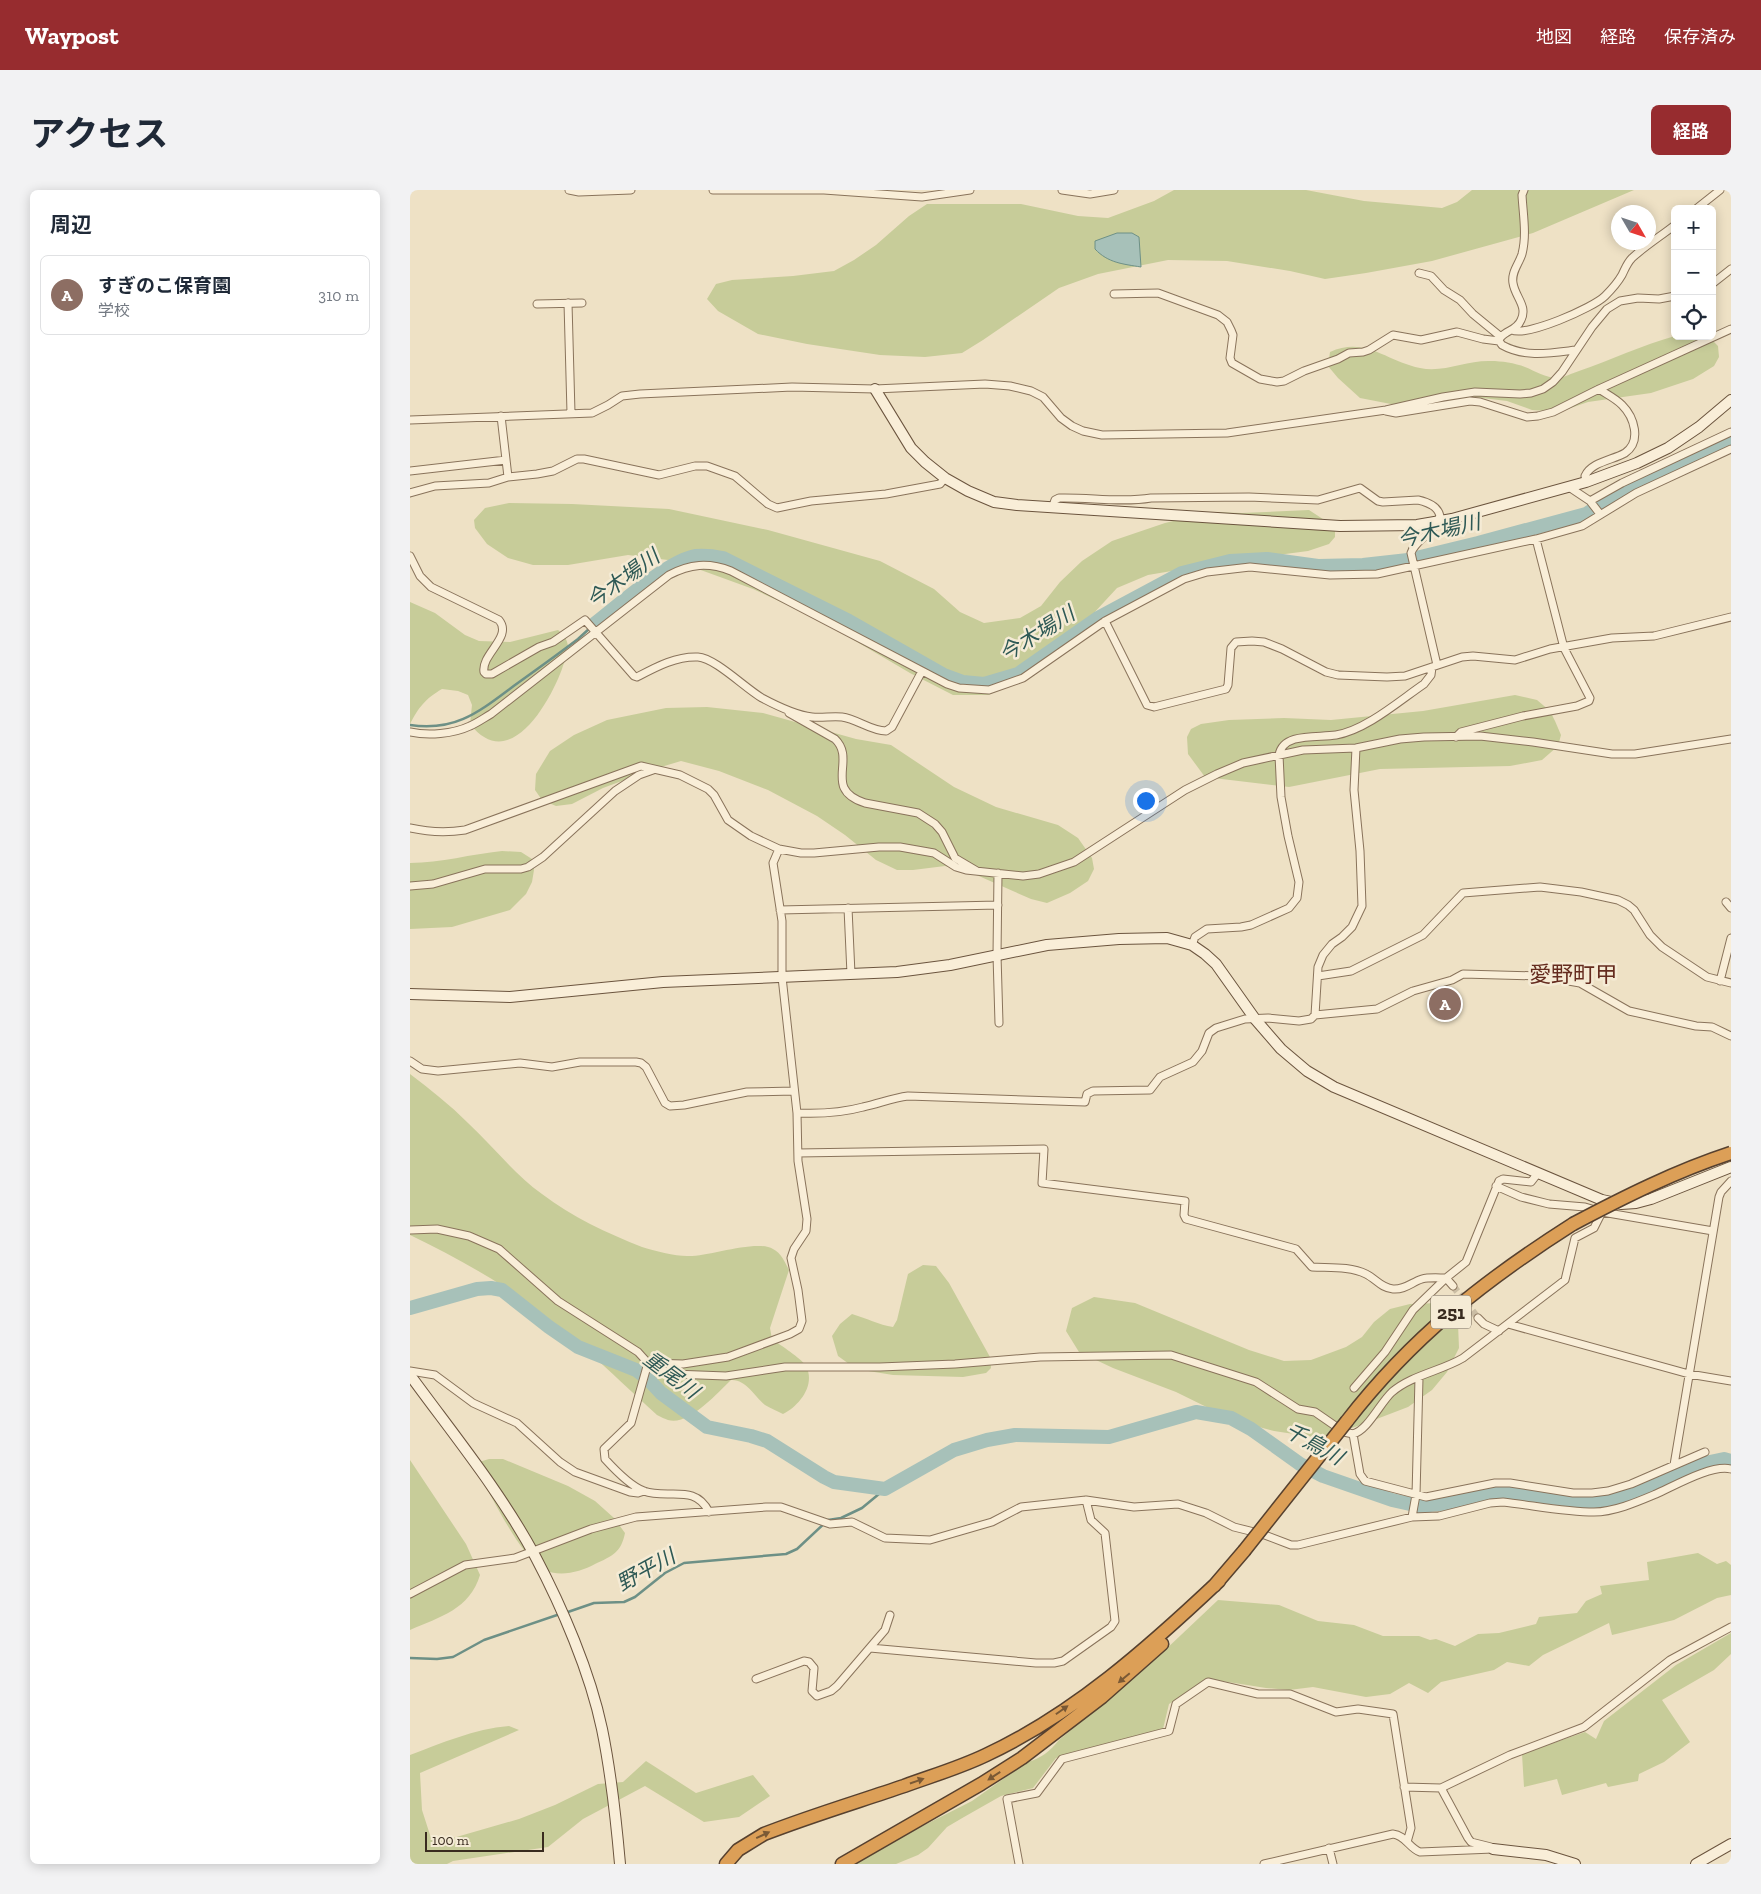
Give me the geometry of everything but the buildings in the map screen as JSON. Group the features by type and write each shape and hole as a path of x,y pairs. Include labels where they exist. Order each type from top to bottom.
{"highway":[{"name":"251","path":"1219,1581 1374,1386 1444,1317 1501,1272 1574,1224 1621,1198 1731,1152"},
{"path":"726,1864 738,1850 764,1834 947,1771 986,1755 1019,1738 1090,1692 1155,1640 1219,1581"},
{"path":"842,1864 981,1784 1022,1758 1062,1728 1121,1681 1167,1640 1193,1613 1219,1581"}],"street":[{"path":"569,190 579,192 631,190"},
{"path":"713,190 824,190 922,197 970,190"},
{"path":"1062,190 1090,194 1114,190"},
{"path":"1114,294 1158,293 1218,315 1228,322 1231,330 1230,358 1232,363 1250,374 1270,381 1284,381 1304,371 1318,368 1349,352 1363,352 1393,335 1421,340 1457,332 1484,340 1500,339 1519,323 1523,313 1523,307 1513,283 1513,274 1522,254 1524,229 1522,195 1524,190"},
{"path":"1701,205 1720,190"},
{"path":"1512,330 1515,332 1536,328 1575,314 1596,303 1621,277 1632,258 1671,228"},
{"path":"1716,281 1731,268"},
{"path":"1419,273 1431,276 1444,290 1460,300 1506,347 1537,354 1576,350"},
{"path":"410,420 592,412 622,396 640,394 792,387 874,389 985,384 1010,386 1031,391 1042,397 1061,418 1072,426 1102,435 1227,433 1386,410 1475,392 1531,393 1543,389 1553,382 1607,309 1620,301 1671,297"},
{"path":"568,303 571,413"},
{"path":"537,304 582,303"},
{"path":"1386,410 1390,413 1396,413 1470,401 1480,402 1527,417 1538,416 1554,412 1599,389 1731,329"},
{"path":"874,389 911,448 945,478 968,491 994,502 1052,508 1340,526 1417,525 1438,522 1586,482 1637,463 1668,448 1731,400"},
{"path":"1586,482 1585,476 1591,468 1625,452 1635,439 1636,430 1626,410 1621,404 1599,389"},
{"path":"501,416 508,477"},
{"path":"410,732 432,734 470,727 491,714 669,575 692,566 718,566 947,684 959,688 989,690 1023,678 1105,621 1184,580 1207,572 1229,568 1272,568 1330,575 1377,574 1413,562 1536,539 1582,526 1595,507 1622,483 1731,432"},
{"path":"1595,507 1636,493 1731,449"},
{"path":"410,493 435,486 489,483 508,477 553,471 578,459 659,475 695,466 707,466 735,476 768,504 777,508 811,501 886,494 940,484 945,478"},
{"path":"410,471 506,460"},
{"path":"1568,487 1595,507"},
{"path":"1052,508 1055,500 1059,498 1084,497 1136,500 1151,498 1249,497 1318,500 1360,488 1378,501 1424,501 1438,511 1440,516 1429,534 1412,549 1413,562 1435,666 1431,675 1424,684 1365,724 1337,735 1289,741 1280,749 1281,797 1299,882 1297,898 1289,908 1251,925 1207,929 1195,937 1192,945"},
{"path":"1456,737 1461,732 1523,716 1587,703 1590,698 1564,648 1536,539"},
{"path":"410,556 420,576 431,587 500,620 503,632 484,666 486,674 492,674 539,647 553,642 585,620 589,622 634,676 637,677 658,666 679,659 705,658 722,668 742,685 762,698 788,710 811,717 843,717 886,731 892,728 922,671"},
{"path":"1105,621 1147,705 1154,707 1226,689 1228,686 1231,648 1236,642 1264,642 1282,649 1321,670 1338,675 1406,676 1462,657 1473,656 1514,660 1550,649 1612,638 1654,636 1731,617"},
{"path":"788,710 794,717 835,739 840,744 842,750 842,785 846,793 865,803 918,813 935,824 942,832 955,858 975,868 977,871"},
{"path":"410,886 433,884 484,869 521,869 528,867 543,857 615,791 639,774 653,770 680,775 708,789 714,795 728,820 751,836 779,849 814,854 879,847 900,847 934,853 961,869 1022,876 1039,874 1074,862 1185,790 1243,764 1303,750 1356,748 1400,739 1424,737 1480,736 1620,754 1635,754 1731,739"},
{"path":"1315,1015 1318,967 1323,955 1352,926 1362,906 1360,852 1354,790 1356,748"},
{"path":"410,828 450,833 465,830 641,766 647,766 653,770"},
{"path":"648,1363 683,1364 728,1357 790,1334 799,1328 802,1321 791,1258 794,1249 806,1231 807,1219 798,1153 797,1113 782,977 780,910 773,863 779,849"},
{"path":"998,873 997,955 999,1023"},
{"path":"1318,976 1351,971 1423,935 1463,893 1540,887 1581,892 1618,900 1628,905 1634,910 1650,935 1662,947 1700,973 1720,982 1731,983"},
{"path":"780,910 998,905"},
{"path":"848,908 851,974"},
{"path":"410,994 510,998 663,982 897,972 950,965 1047,946 1119,939 1167,938 1192,945 1216,964 1280,1049 1307,1071 1334,1087 1602,1200 1621,1204 1652,1199 1731,1167"},
{"path":"1720,982 1731,938"},
{"path":"797,1113 827,1114 862,1108 908,1096 1085,1102 1087,1094 1093,1090 1150,1090 1160,1076 1194,1062 1199,1057 1212,1030 1234,1022 1256,1019 1268,1018 1300,1021 1311,1019 1315,1015 1377,1009 1413,991 1452,980 1463,974 1540,976 1580,983 1629,1011 1696,1026 1712,1027 1731,1036"},
{"path":"410,1061 422,1069 438,1072 520,1063 552,1067 580,1062 636,1062 641,1063 646,1068 664,1103 670,1106 684,1105 747,1092 794,1091"},
{"path":"798,1153 1044,1149 1042,1183 1185,1201 1184,1215 1187,1219 1296,1249 1312,1267 1353,1270 1366,1274 1384,1287 1391,1289 1399,1289 1423,1279 1446,1278"},
{"path":"1354,1388 1385,1352 1413,1310 1446,1278 1466,1262 1499,1181 1503,1179 1531,1182 1538,1173"},
{"path":"1674,1465 1718,1197 1731,1181"},
{"path":"1496,1186 1521,1197 1549,1204 1585,1207 1602,1212 1713,1231"},
{"path":"410,1230 437,1229 469,1236 499,1249 558,1301 638,1352 648,1363 673,1374 726,1376 785,1367 955,1364 1040,1357 1170,1355 1256,1382 1298,1409 1315,1412 1344,1432 1353,1434 1362,1430 1393,1391 1418,1378 1458,1362 1565,1280 1575,1238 1594,1228 1602,1212"},
{"path":"1446,1278 1453,1286"},
{"path":"1478,1318 1484,1324 1499,1331"},
{"path":"1508,1324 1689,1374 1731,1381"},
{"path":"648,1363 630,1423 604,1449 603,1455 608,1463 635,1486 644,1491 683,1494 698,1498 705,1504 709,1512"},
{"path":"410,1373 435,1375 473,1403 517,1423 560,1462 575,1472 630,1492 638,1494 644,1491"},
{"path":"410,1373 504,1505 534,1554 565,1618 602,1727 614,1798 620,1864"},
{"path":"1412,1515 1416,1497 1418,1378"},
{"path":"1353,1434 1360,1474 1365,1481 1416,1497 1426,1497 1495,1483 1510,1483 1573,1493 1608,1491 1631,1484 1705,1452"},
{"path":"410,1594 465,1565 534,1554 591,1529 636,1517 780,1507 830,1524 852,1522 885,1538 930,1540 992,1522 1022,1507 1086,1500 1134,1507 1178,1504 1206,1513 1234,1528 1262,1534 1291,1545 1412,1515 1439,1516 1490,1503 1502,1502 1595,1512 1640,1501 1704,1473 1723,1468 1731,1469"},
{"path":"870,1648 1036,1663 1054,1664 1062,1661 1110,1627 1115,1621 1105,1533 1091,1520 1086,1500"},
{"path":"756,1679 799,1661 809,1662 815,1671 812,1691 817,1696 823,1695 837,1686 870,1648 885,1630 890,1615"},
{"path":"1404,1786 1441,1788 1510,1755 1584,1727 1670,1660 1731,1627"},
{"path":"1019,1864 1007,1799 1037,1793 1062,1759 1169,1731 1176,1704 1208,1682 1258,1694 1290,1694 1336,1712 1358,1709 1393,1714 1411,1828 1407,1842"},
{"path":"1441,1788 1471,1842 1488,1845 1493,1849"},
{"path":"1264,1864 1398,1834 1420,1852 1493,1849 1546,1855 1576,1864"},
{"path":"1696,1864 1731,1844"},
{"path":"1329,1848 1333,1864"}],"green space":[{"path":"1174,190 1306,190 1364,201 1442,208 1457,202 1472,190 1634,190 1533,233 1432,261 1366,273 1325,279 1290,271 1227,261 1168,260 1098,274 1059,288 962,353 925,357 880,355 807,344 758,334 718,311 707,299 716,284 732,280 834,271 876,245 909,216 927,204 1021,204 1078,216 1108,218 1154,201"},
{"path":"1671,337 1671,340 1712,340 1718,346 1719,357 1714,366 1693,379 1651,393 1588,402 1559,412 1532,410 1507,401 1474,397 1441,407 1396,405 1360,398 1328,366 1330,352 1354,347 1375,351 1420,368 1438,369 1473,362 1499,361 1512,363 1549,377 1560,378"},
{"path":"509,503 669,509 768,530 880,561 934,589 960,612 984,623 1020,618 1041,606 1060,582 1082,561 1112,541 1165,523 1211,512 1242,513 1309,510 1335,527 1335,537 1329,544 1308,551 1231,561 1148,575 1117,588 1043,668 1022,681 988,695 953,695 910,673 818,619 753,589 676,561 628,555 568,565 533,565 508,558 487,544 475,528 474,520 485,508"},
{"path":"410,602 435,613 465,635 479,641 510,642 558,630 565,637 568,649 567,655 556,683 548,699 526,728 513,738 499,741 485,737 470,724 472,705 468,695 458,691 442,689 423,704 410,724"},
{"path":"1515,695 1537,700 1550,711 1561,735 1558,746 1542,760 1510,766 1380,769 1289,787 1205,777 1188,754 1187,737 1191,729 1201,724 1229,720 1284,718 1331,720 1423,711"},
{"path":"707,707 763,713 856,739 891,745 954,787 996,807 1058,825 1078,838 1092,858 1094,869 1088,881 1070,893 1047,903 1031,899 972,873 945,866 897,870 876,860 845,835 817,816 768,790 719,771 681,761 603,788 572,804 556,806 542,800 535,790 536,774 550,751 574,735 607,720 666,708"},
{"path":"502,851 521,852 532,859 534,870 532,882 526,894 510,910 452,927 410,929 410,863 433,862"},
{"path":"410,1074 454,1110 532,1186 565,1210 603,1230 642,1247 677,1255 696,1256 755,1246 765,1246 776,1251 789,1270 770,1328 772,1339 803,1363 809,1373 807,1387 795,1406 783,1414 765,1405 746,1385 736,1380 731,1380 693,1413 676,1421 668,1420 657,1415 546,1316 471,1267 410,1235"},
{"path":"923,1265 936,1266 949,1283 990,1357 991,1368 986,1373 963,1377 893,1375 856,1369 838,1356 832,1336 840,1324 852,1314 893,1327 897,1320 908,1274"},
{"path":"1094,1297 1135,1303 1249,1350 1284,1361 1311,1360 1346,1347 1362,1337 1374,1322 1390,1309 1410,1304 1439,1303 1451,1307 1458,1324 1459,1348 1447,1372 1432,1390 1408,1407 1320,1438 1274,1431 1233,1420 1176,1392 1113,1368 1079,1352 1066,1331 1072,1308"},
{"path":"489,1459 503,1459 568,1486 595,1501 614,1518 625,1533 621,1545 615,1553 606,1559 576,1571 556,1573 543,1569 534,1562 517,1540 479,1474 479,1462"},
{"path":"410,1460 466,1544 480,1575 475,1587 461,1604 443,1616 410,1630"},
{"path":"1698,1553 1717,1564 1726,1561 1731,1565 1731,1595 1717,1598 1674,1620 1612,1635 1609,1623 1543,1655 1529,1666 1507,1662 1494,1670 1441,1682 1428,1693 1409,1683 1390,1694 1366,1697 1313,1687 1289,1690 1209,1679 1169,1704 1163,1729 1056,1758 1033,1788 1001,1796 964,1817 947,1827 928,1848 918,1855 896,1864 856,1864 897,1839 972,1801 1027,1762 1045,1754 1163,1652 1218,1600 1279,1605 1318,1621 1354,1625 1383,1636 1419,1636 1430,1640 1436,1639 1455,1646 1478,1634 1499,1633 1536,1624 1539,1617 1577,1613 1586,1601 1602,1594 1600,1586 1649,1580 1647,1562"},
{"path":"1731,1633 1731,1654 1714,1670 1662,1700 1690,1742 1664,1762 1639,1774 1638,1781 1608,1787 1606,1783 1562,1795 1557,1779 1524,1787 1522,1754 1585,1732 1596,1739 1604,1721 1676,1665"},
{"path":"509,1726 519,1730 420,1773 422,1810 431,1838 446,1840 519,1819 555,1805 598,1784 623,1782 646,1761 696,1793 753,1775 770,1796 739,1817 704,1822 645,1786 583,1819 548,1847 453,1861 447,1864 410,1864 410,1755 471,1733"}],"water":[{"path":"1117,233 1132,233 1139,237 1141,267 1111,260 1095,249 1095,241"}],"waterway":[{"name":"今木場川","path":"593,625 643,585 671,566 696,556 723,558 849,621 944,675 963,682 984,684 1018,674 1098,618 1182,573 1230,561 1267,559 1318,566 1363,565 1408,560 1478,543 1586,514 1623,490 1731,439"},
{"name":"今木場川","path":"410,725 441,725 454,722 479,711 570,645 590,628"},
{"name":"千鳥川","path":"410,1308 477,1289 491,1288 502,1290 578,1347 636,1370 648,1379 661,1393 707,1427 767,1441 834,1482 885,1489 954,1450 987,1440 1015,1435 1109,1437 1196,1412 1231,1418 1251,1429 1300,1464 1323,1476 1392,1500 1419,1506 1451,1503 1497,1491 1598,1503 1616,1500 1705,1463 1724,1459 1731,1461"},
{"name":"野平川","path":"565,1613 594,1603 624,1602 635,1597 665,1573 684,1563 786,1554 797,1549 828,1520 841,1518 862,1508 885,1489"},
{"name":"野平川","path":"410,1658 437,1659 453,1657 484,1640 560,1614"}],"tunnel":[{"path":"1453,1286 1478,1318"}],"place":[{"name":"すぎのこ保育園","path":"1445,1004"}],"district":[{"name":"愛野町甲","path":"1573,974"}],"water label":[{"name":"重尾川","path":"671,1375"}]}
